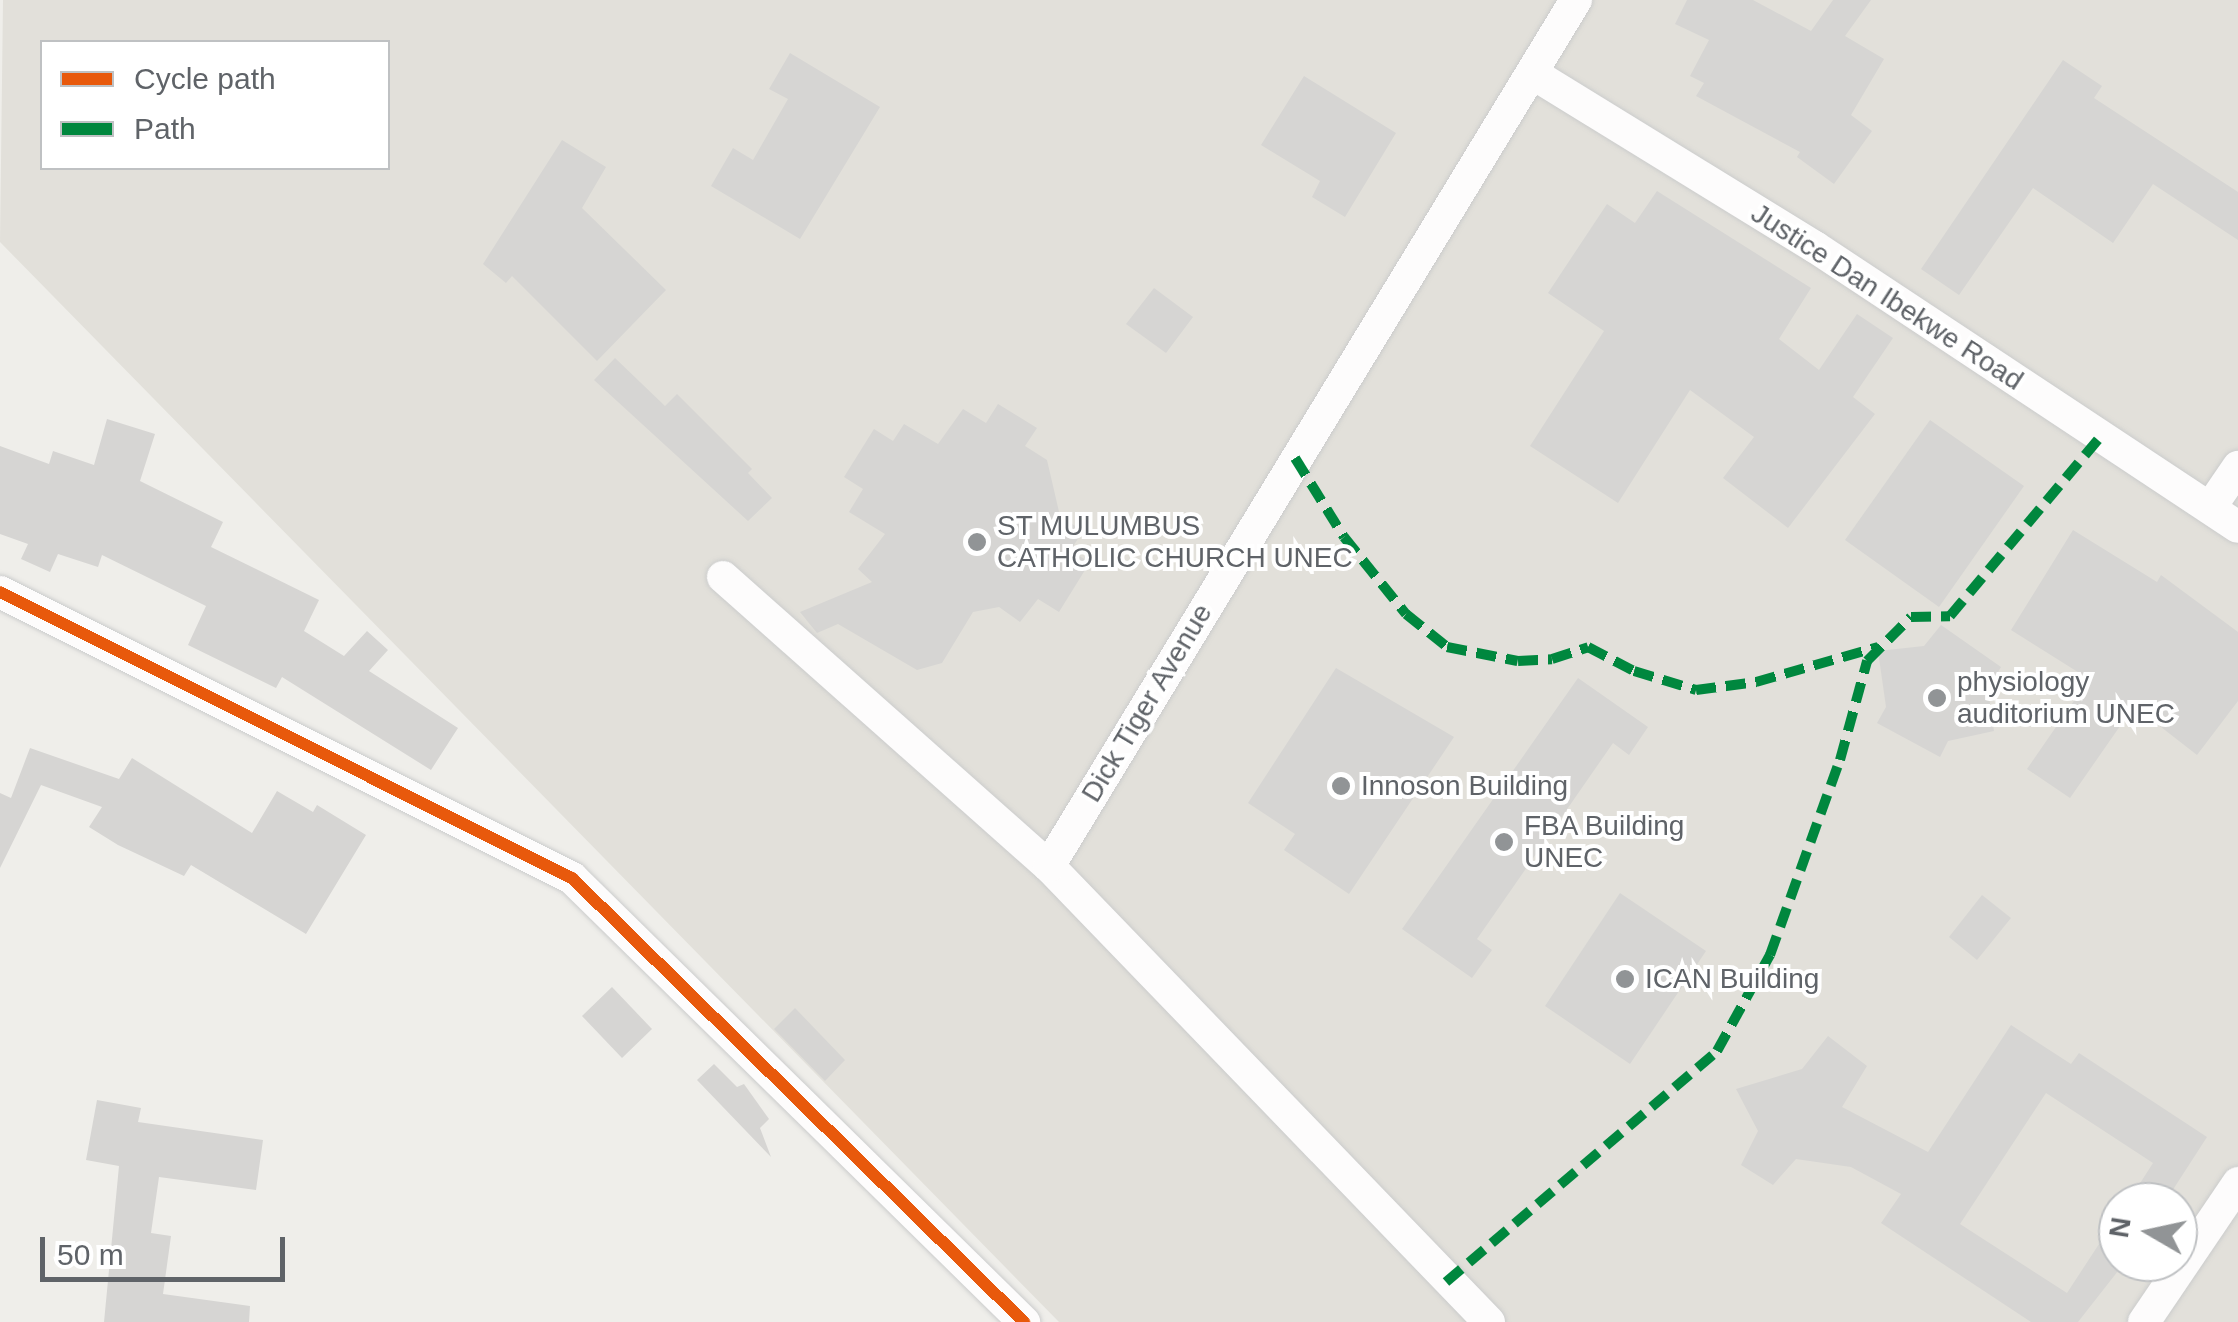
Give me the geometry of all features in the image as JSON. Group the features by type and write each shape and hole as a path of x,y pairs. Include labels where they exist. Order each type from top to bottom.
{"street":[{"name":"Dick Tiger Avenue","path":"1049,866 1576,0"},
{"name":"Justice Dan Ibekwe Road","path":"1532,72 1815,247 2238,527"},
{"path":"2210,508 2238,467"},
{"path":"724,577 1049,866 1489,1322"},
{"path":"0,592 572,878 1024,1322"},
{"path":"2144,1322 2238,1183"}],"shaded area":[{"path":"3,0 2238,0 2238,1322 1059,1322 0,242"}],"building":[{"path":"1687,0 1753,0 1811,31 1833,0 1871,0 1845,36 1884,59 1851,115 1872,131 1834,184 1797,157 1800,152 1696,96 1704,83 1690,76 1709,40 1675,24"},
{"path":"790,53 880,107 800,239 711,186 733,148 753,160 788,99 769,89"},
{"path":"2063,60 2102,86 2094,98 2238,192 2238,240 2153,184 2113,243 2033,188 1959,295 1921,269"},
{"path":"1304,76 1396,133 1345,217 1312,197 1320,181 1261,145"},
{"path":"562,140 606,167 582,208 666,290 597,361 512,276 506,283 483,264"},
{"path":"1657,191 1811,288 1779,339 1819,370 1857,314 1893,338 1853,397 1875,414 1788,528 1723,478 1754,437 1690,390 1618,503 1530,446 1604,331 1548,293 1607,204 1635,223"},
{"path":"1154,288 1193,317 1166,353 1126,324"},
{"path":"615,358 665,406 677,394 752,469 748,473 772,498 748,521 594,380"},
{"name":"ST MULUMBUS CATHOLIC CHURCH UNEC","path":"998,404 1037,428 1025,446 1047,460 1060,516 1083,531 1070,551 1090,562 1059,612 1038,599 1020,622 999,607 973,612 942,663 917,670 838,624 817,633 800,612 872,582 858,569 885,534 849,512 863,489 844,477 874,429 893,441 904,424 938,444 963,409 986,423"},
{"path":"107,419 155,434 140,481 223,522 211,547 319,600 304,631 344,656 367,631 388,650 369,671 458,728 431,770 282,677 276,688 188,645 206,606 102,555 98,567 58,554 50,572 21,559 28,544 0,534 0,446 49,464 53,451 94,465"},
{"path":"1930,420 2024,486 1939,607 1845,540"},
{"path":"2073,530 2157,582 2161,575 2238,632 2238,701 2197,755 2134,706 2070,798 2027,769 2089,679 2011,630"},
{"name":"physiology auditorium UNEC","path":"1941,625 2001,667 1988,689 1994,731 1948,741 1940,757 1877,723 1886,707 1878,651 1924,646"},
{"name":"Innoson Building","path":"1336,668 1454,737 1349,894 1284,850 1295,834 1248,803"},
{"name":"FBA Building UNEC","path":"1578,678 1648,727 1629,755 1613,743 1477,939 1492,950 1472,978 1402,929"},
{"path":"30,748 119,779 132,758 252,833 277,791 313,812 317,805 366,835 306,934 191,865 184,876 118,845 89,827 102,807 41,785 0,868 0,793 11,798"},
{"name":"ICAN Building","path":"1620,893 1706,951 1630,1064 1545,1006"},
{"path":"1982,895 2011,918 1977,960 1949,937"},
{"path":"612,987 652,1029 622,1058 582,1016"},
{"path":"795,1008 845,1060 825,1081 774,1029"},
{"path":"2011,1025 2071,1064 2079,1053 2207,1137 2178,1182 2141,1182 2153,1163 2046,1093 1960,1224 2067,1293 2098,1246 2098,1282 2109,1282 2078,1322 2031,1322 1881,1223 1901,1194 1851,1167 1796,1159 1773,1185 1741,1165 1758,1131 1736,1089 1802,1069 1828,1036 1867,1066 1842,1107 1928,1152"},
{"path":"714,1064 737,1087 744,1084 769,1119 760,1128 771,1157 697,1080"},
{"path":"97,1100 141,1108 138,1122 263,1140 256,1190 159,1177 151,1233 171,1236 163,1294 250,1306 249,1322 104,1322 119,1166 86,1160"}],"marked path":[{"path":"1446,1282 1717,1051 1770,955 1840,760 1867,661 1911,617 1950,616 2100,437"},
{"path":"1295,458 1344,537 1406,614 1447,647 1518,661 1552,659 1588,647 1634,671 1696,690 1756,682 1878,647"}],"cycle path":[{"path":"0,592 572,878 1024,1322"}],"place":[{"name":"ST MULUMBUS CATHOLIC CHURCH UNEC","path":"977,542"},
{"name":"physiology auditorium UNEC","path":"1937,698"},
{"name":"Innoson Building","path":"1341,786"},
{"name":"FBA Building UNEC","path":"1504,842"},
{"name":"ICAN Building","path":"1625,979"}]}
